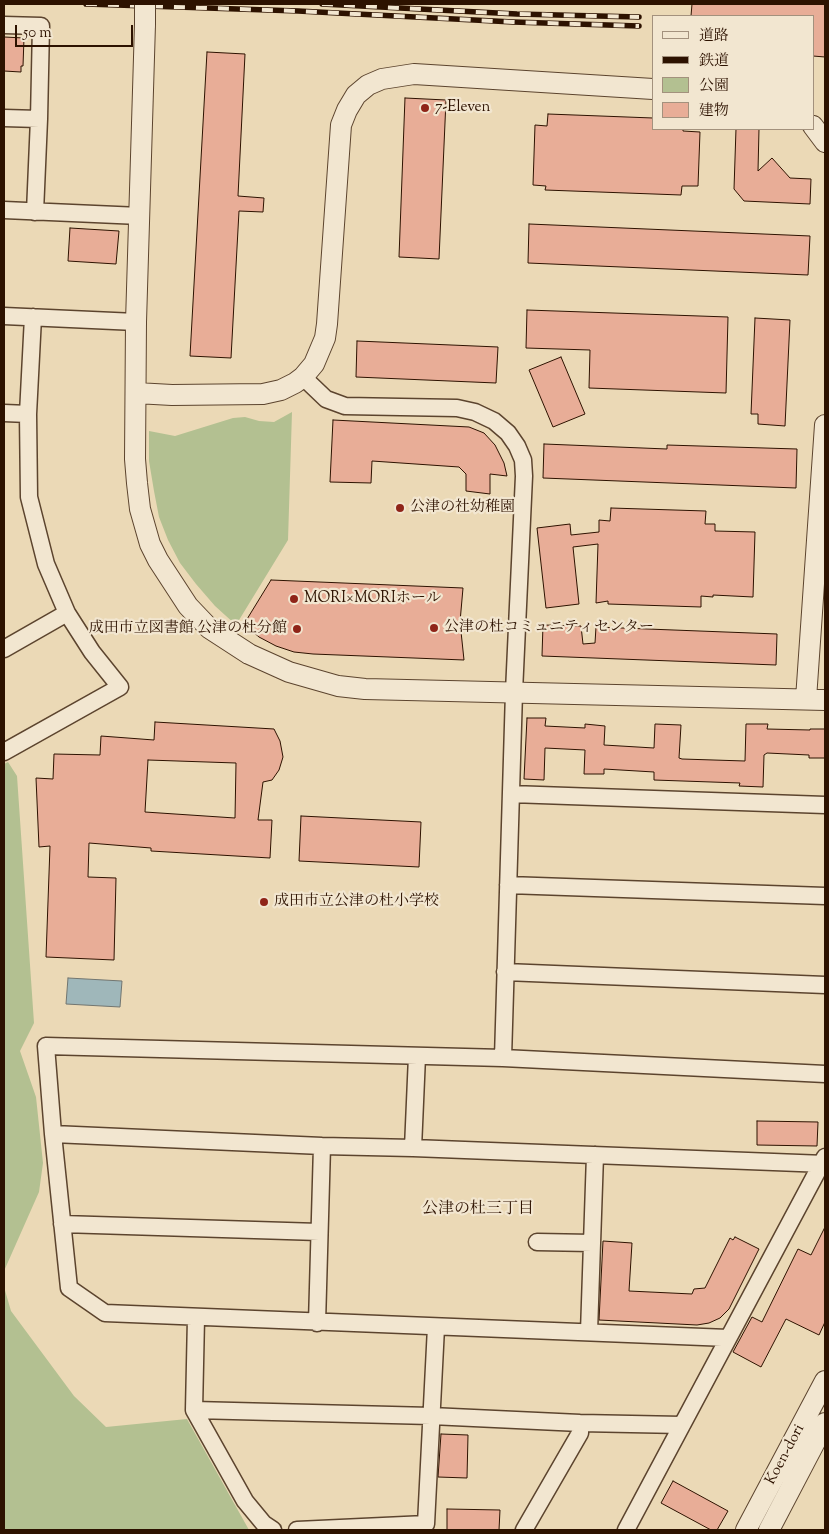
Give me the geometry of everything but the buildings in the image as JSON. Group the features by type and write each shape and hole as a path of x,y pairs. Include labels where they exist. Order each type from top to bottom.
{"street":[{"path":"146,4 136,322 135,459 140,509 150,544 170,581 188,606 209,628 249,654 289,672 338,686 365,689 816,700 825,425"},
{"path":"4,25 41,26 35,212"},
{"path":"136,393 172,396 263,394 281,390 303,377 314,364 320,352 326,331 341,125 356,95 368,85 382,78 414,74 652,89"},
{"path":"4,118 39,119"},
{"path":"814,127 825,142"},
{"path":"4,210 140,216"},
{"path":"4,316 136,322"},
{"path":"4,752 120,687 92,652 67,614 46,564 29,497 28,414 33,317"},
{"path":"303,377 326,399 345,406 457,408 475,412 494,422 508,433 517,446 523,460 524,476 514,692 503,1058"},
{"path":"4,412 28,414"},
{"path":"4,649 67,614"},
{"path":"511,794 825,805"},
{"path":"508,885 825,896"},
{"path":"505,972 825,985"},
{"path":"728,1338 105,1313 69,1288 46,1046 503,1058 825,1074"},
{"path":"413,1148 417,1056"},
{"path":"53,1134 322,1146 824,1162 626,1530"},
{"path":"316,1322 322,1146"},
{"path":"589,1332 595,1154"},
{"path":"62,1224 319,1232"},
{"path":"537,1242 592,1243"},
{"path":"196,1318 194,1410 245,1501 264,1524 273,1530"},
{"path":"297,1530 426,1524 436,1327"},
{"name":"Koen-dori","path":"746,1530 825,1380"},
{"path":"194,1410 682,1425"},
{"path":"524,1530 580,1432 580,1423"},
{"name":"Koen-dori","path":"769,1530 825,1423"}],"green space":[{"path":"292,412 288,540 236,625 215,606 196,584 180,563 168,540 159,517 154,491 149,461 149,431 175,436 233,418 245,417 259,421 274,422"},
{"path":"8,762 17,776 34,1023 20,1051 36,1097 43,1163 39,1192 4,1271 4,764"},
{"path":"4,1287 11,1311 74,1396 106,1427 187,1419 249,1530 4,1530"}],"water":[{"path":"68,978 122,981 120,1007 66,1004"}],"railway":[{"path":"86,4 639,26"},
{"path":"322,4 517,14 639,17"}],"place":[{"name":"7-Eleven","path":"425,108"},
{"name":"公津の社幼稚園","path":"400,508"},
{"name":"MORI×MORIホール","path":"294,599"},
{"name":"公津の杜コミュニティセンター","path":"434,628"},
{"name":"成田市立図書館 公津の杜分館","path":"297,629"},
{"name":"成田市立公津の杜小学校","path":"264,902"}],"district":[{"name":"公津の杜三丁目","path":"478,1210"}]}
